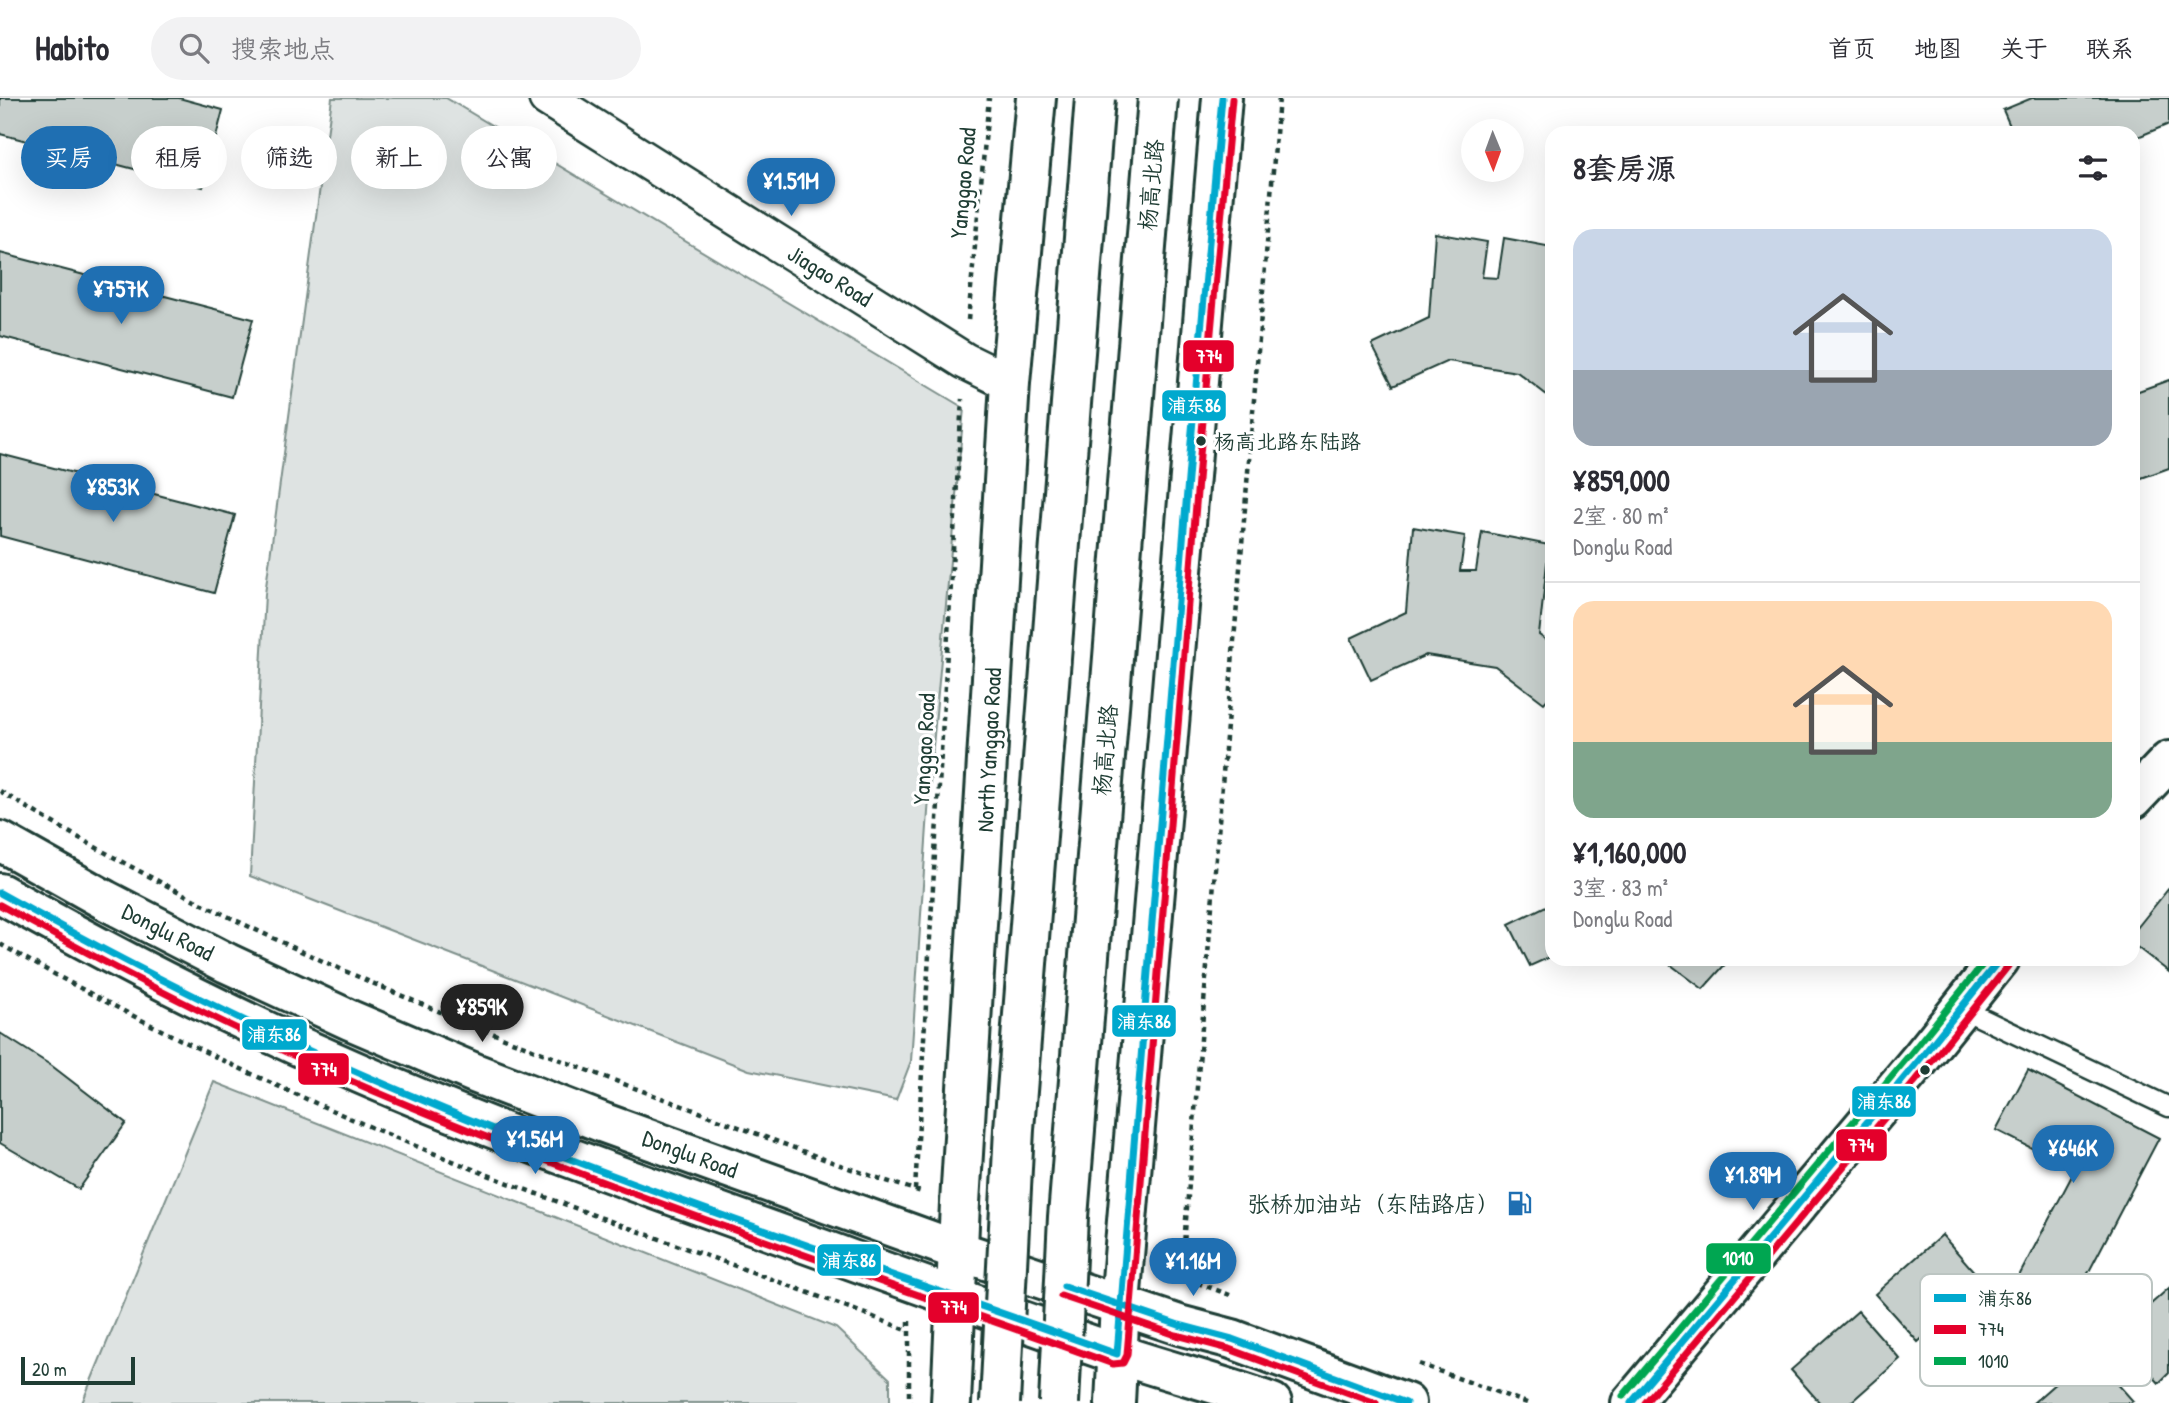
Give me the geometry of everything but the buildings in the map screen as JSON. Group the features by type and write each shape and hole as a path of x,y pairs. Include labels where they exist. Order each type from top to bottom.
{"main road":[{"name":"North Yanggao Road","path":"951,1403 960,1203 1010,383 1035,98"},
{"path":"1000,1403 1014,1129 1095,98"},
{"name":"杨高北路","path":"1059,1403 1068,1217 1158,98"},
{"path":"1115,1403 1120,1304 1222,98"},
{"path":"2140,792 2169,761"},
{"name":"Donglu Road","path":"0,841 105,900 227,963 363,1026 477,1074 959,1251 1179,1325 1232,1339 1406,1403"},
{"name":"Donglu Road","path":"0,893 83,940 194,997 460,1116 910,1282 1117,1354 1272,1403"},
{"path":"1631,1403 1920,1059 1994,966"}],"street":[{"name":"Jiagao Road","path":"547,98 965,361 1010,383"}],"lane":[{"path":"1960,1008 2169,1107"}],"path":[{"name":"Yanggao Road","path":"915,1234 915,1190 965,361 989,98"},
{"path":"1179,1325 1279,98"},
{"path":"0,791 125,862 245,925 368,982 493,1035 606,1078 915,1190 960,1203"},
{"path":"1125,1253 1181,1279 1236,1297"},
{"path":"909,1403 910,1282"},
{"path":"1413,1362 1527,1403"}],"shaded area":[{"path":"332,98 446,98 493,126 461,126 461,189 557,189 557,164 964,408 931,768 911,1061 896,1100 749,1070 250,876 265,594 320,189 337,189 337,126 328,126"},
{"path":"214,1082 836,1328 890,1379 890,1403 82,1403"}],"transit line":[{"name":"浦东86","path":"0,893 232,1015 466,1118 558,1155 744,1223 1117,1354 1191,442 1222,98"},
{"name":"774","path":"0,905 232,1026 326,1070 465,1129 742,1233 1113,1364 1123,1363 1127,1355 1201,443 1232,99"},
{"name":"1010","path":"1623,1396 1981,966"},
{"name":"浦东86","path":"1631,1403 1920,1059 1994,966"},
{"name":"774","path":"1645,1403 1928,1066 2008,966"},
{"name":"浦东86","path":"1064,1286 1179,1325 1232,1339 1406,1403"},
{"name":"774","path":"1061,1296 1176,1335 1229,1349 1376,1403"}],"place":[{"name":"杨高北路东陆路","path":"1201,441"},
{"name":"张桥加油站（东陆路店）","path":"1520,1204"}]}
